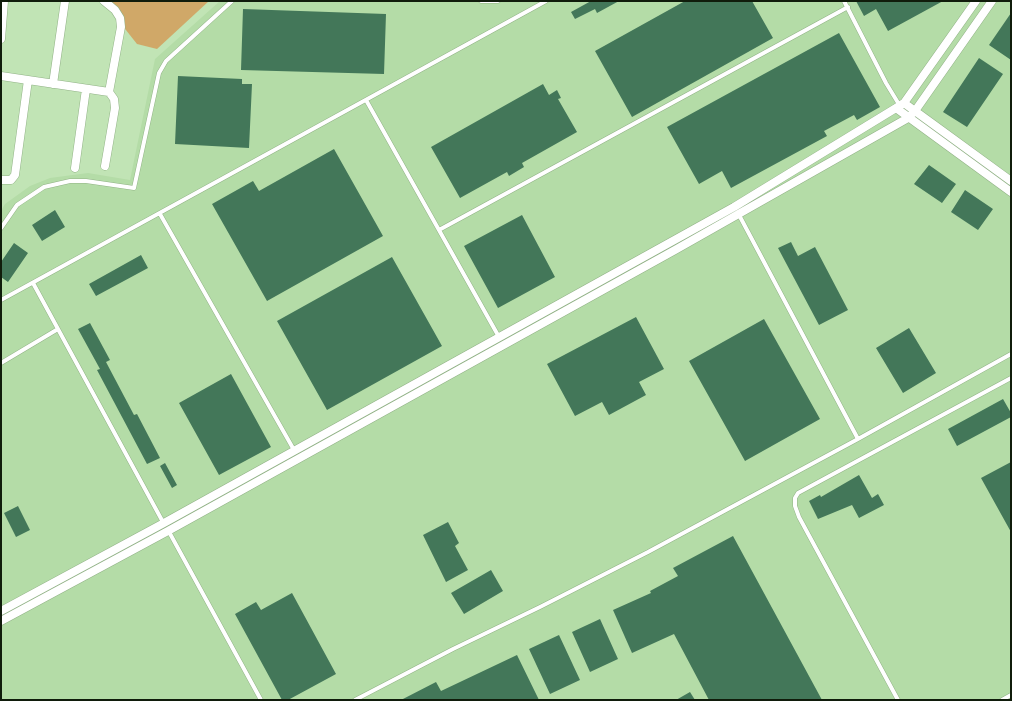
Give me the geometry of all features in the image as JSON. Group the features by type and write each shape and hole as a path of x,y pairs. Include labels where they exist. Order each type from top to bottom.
{"street":[{"path":"1,39 4,1"},
{"path":"53,84 65,1"},
{"path":"104,1 115,10 120,18 121,27 109,92 114,99 115,108 105,166"},
{"path":"1,611 164,523 734,207 900,106 976,1"},
{"path":"1,621 168,531 908,118 915,111 992,1"},
{"path":"1,76 109,92"},
{"path":"1,180 11,180 15,175 28,80"},
{"path":"75,168 86,89"},
{"path":"900,106 915,111 1011,181"},
{"path":"900,106 908,118 1011,192"}],"lane":[{"path":"1,228 16,205 44,187 70,181 86,181 134,188 159,73 166,61 232,1"},
{"path":"481,1 498,1"},
{"path":"1,300 546,1"},
{"path":"844,1 886,83 900,106"},
{"path":"438,230 848,7"},
{"path":"366,100 499,338"},
{"path":"734,207 858,439"},
{"path":"160,214 294,450"},
{"path":"32,283 261,700"},
{"path":"1,363 58,329"},
{"path":"355,700 453,649 648,552 858,439 1011,354"},
{"path":"898,700 800,517 795,506 795,498 798,493 1011,378"},
{"path":"1002,700 1011,695"}],"shaded area":[{"path":"103,1 209,1 157,49 137,44"},
{"path":"220,1 1011,1 1011,700 1,700 1,211 5,204 30,186 50,178 88,173 130,180 155,59"}],"building":[{"path":"591,1 619,1 597,13 595,9 575,19 571,12"},
{"path":"685,1 752,1 773,38 632,117 595,51"},
{"path":"856,1 943,1 888,31 876,9 864,16"},
{"path":"243,9 386,14 384,74 241,70"},
{"path":"1011,13 1011,60 989,45"},
{"path":"839,33 880,107 857,120 854,115 824,131 827,136 731,188 722,171 699,184 667,127"},
{"path":"979,58 1003,74 967,127 943,112"},
{"path":"178,76 242,79 242,84 252,84 249,148 175,144"},
{"path":"543,84 549,95 557,90 561,98 558,99 577,132 522,163 524,167 509,176 507,172 460,198 431,147"},
{"path":"334,149 383,236 267,301 212,204 253,181 259,191"},
{"path":"929,165 956,184 942,203 914,184"},
{"path":"965,190 993,209 978,230 951,212"},
{"path":"55,210 65,227 42,241 32,225"},
{"path":"522,215 555,277 498,308 464,246"},
{"path":"791,242 798,256 815,247 848,310 819,325 778,248"},
{"path":"14,243 28,253 8,282 1,277 1,262"},
{"path":"141,255 148,268 96,296 89,284"},
{"path":"392,257 442,346 327,410 277,321"},
{"path":"636,317 664,369 639,382 646,395 609,415 602,402 575,416 547,364"},
{"path":"764,319 820,419 745,461 689,361"},
{"path":"90,323 110,360 106,362 134,415 137,414 160,458 147,464 97,370 100,369 78,329"},
{"path":"909,328 936,373 903,393 876,348"},
{"path":"231,374 271,447 219,475 179,403"},
{"path":"1003,399 1011,413 1011,417 957,446 948,429"},
{"path":"1011,462 1011,532 981,478"},
{"path":"165,463 177,485 172,488 160,466"},
{"path":"859,475 872,498 878,494 884,505 859,518 852,505 818,519 809,501 820,495 821,497"},
{"path":"18,506 30,530 16,537 4,513"},
{"path":"448,522 459,543 455,546 468,570 446,582 423,535"},
{"path":"733,536 822,700 709,700 674,634 632,653 613,610 651,593 650,591 678,576 673,568"},
{"path":"491,570 503,591 464,614 451,593"},
{"path":"292,593 336,674 288,700 282,700 235,614 256,602 261,610"},
{"path":"600,619 618,659 590,672 572,632"},
{"path":"559,635 580,680 550,694 529,649"},
{"path":"517,655 539,700 401,700 436,682 441,691"},
{"path":"690,692 695,700 676,700"}]}
